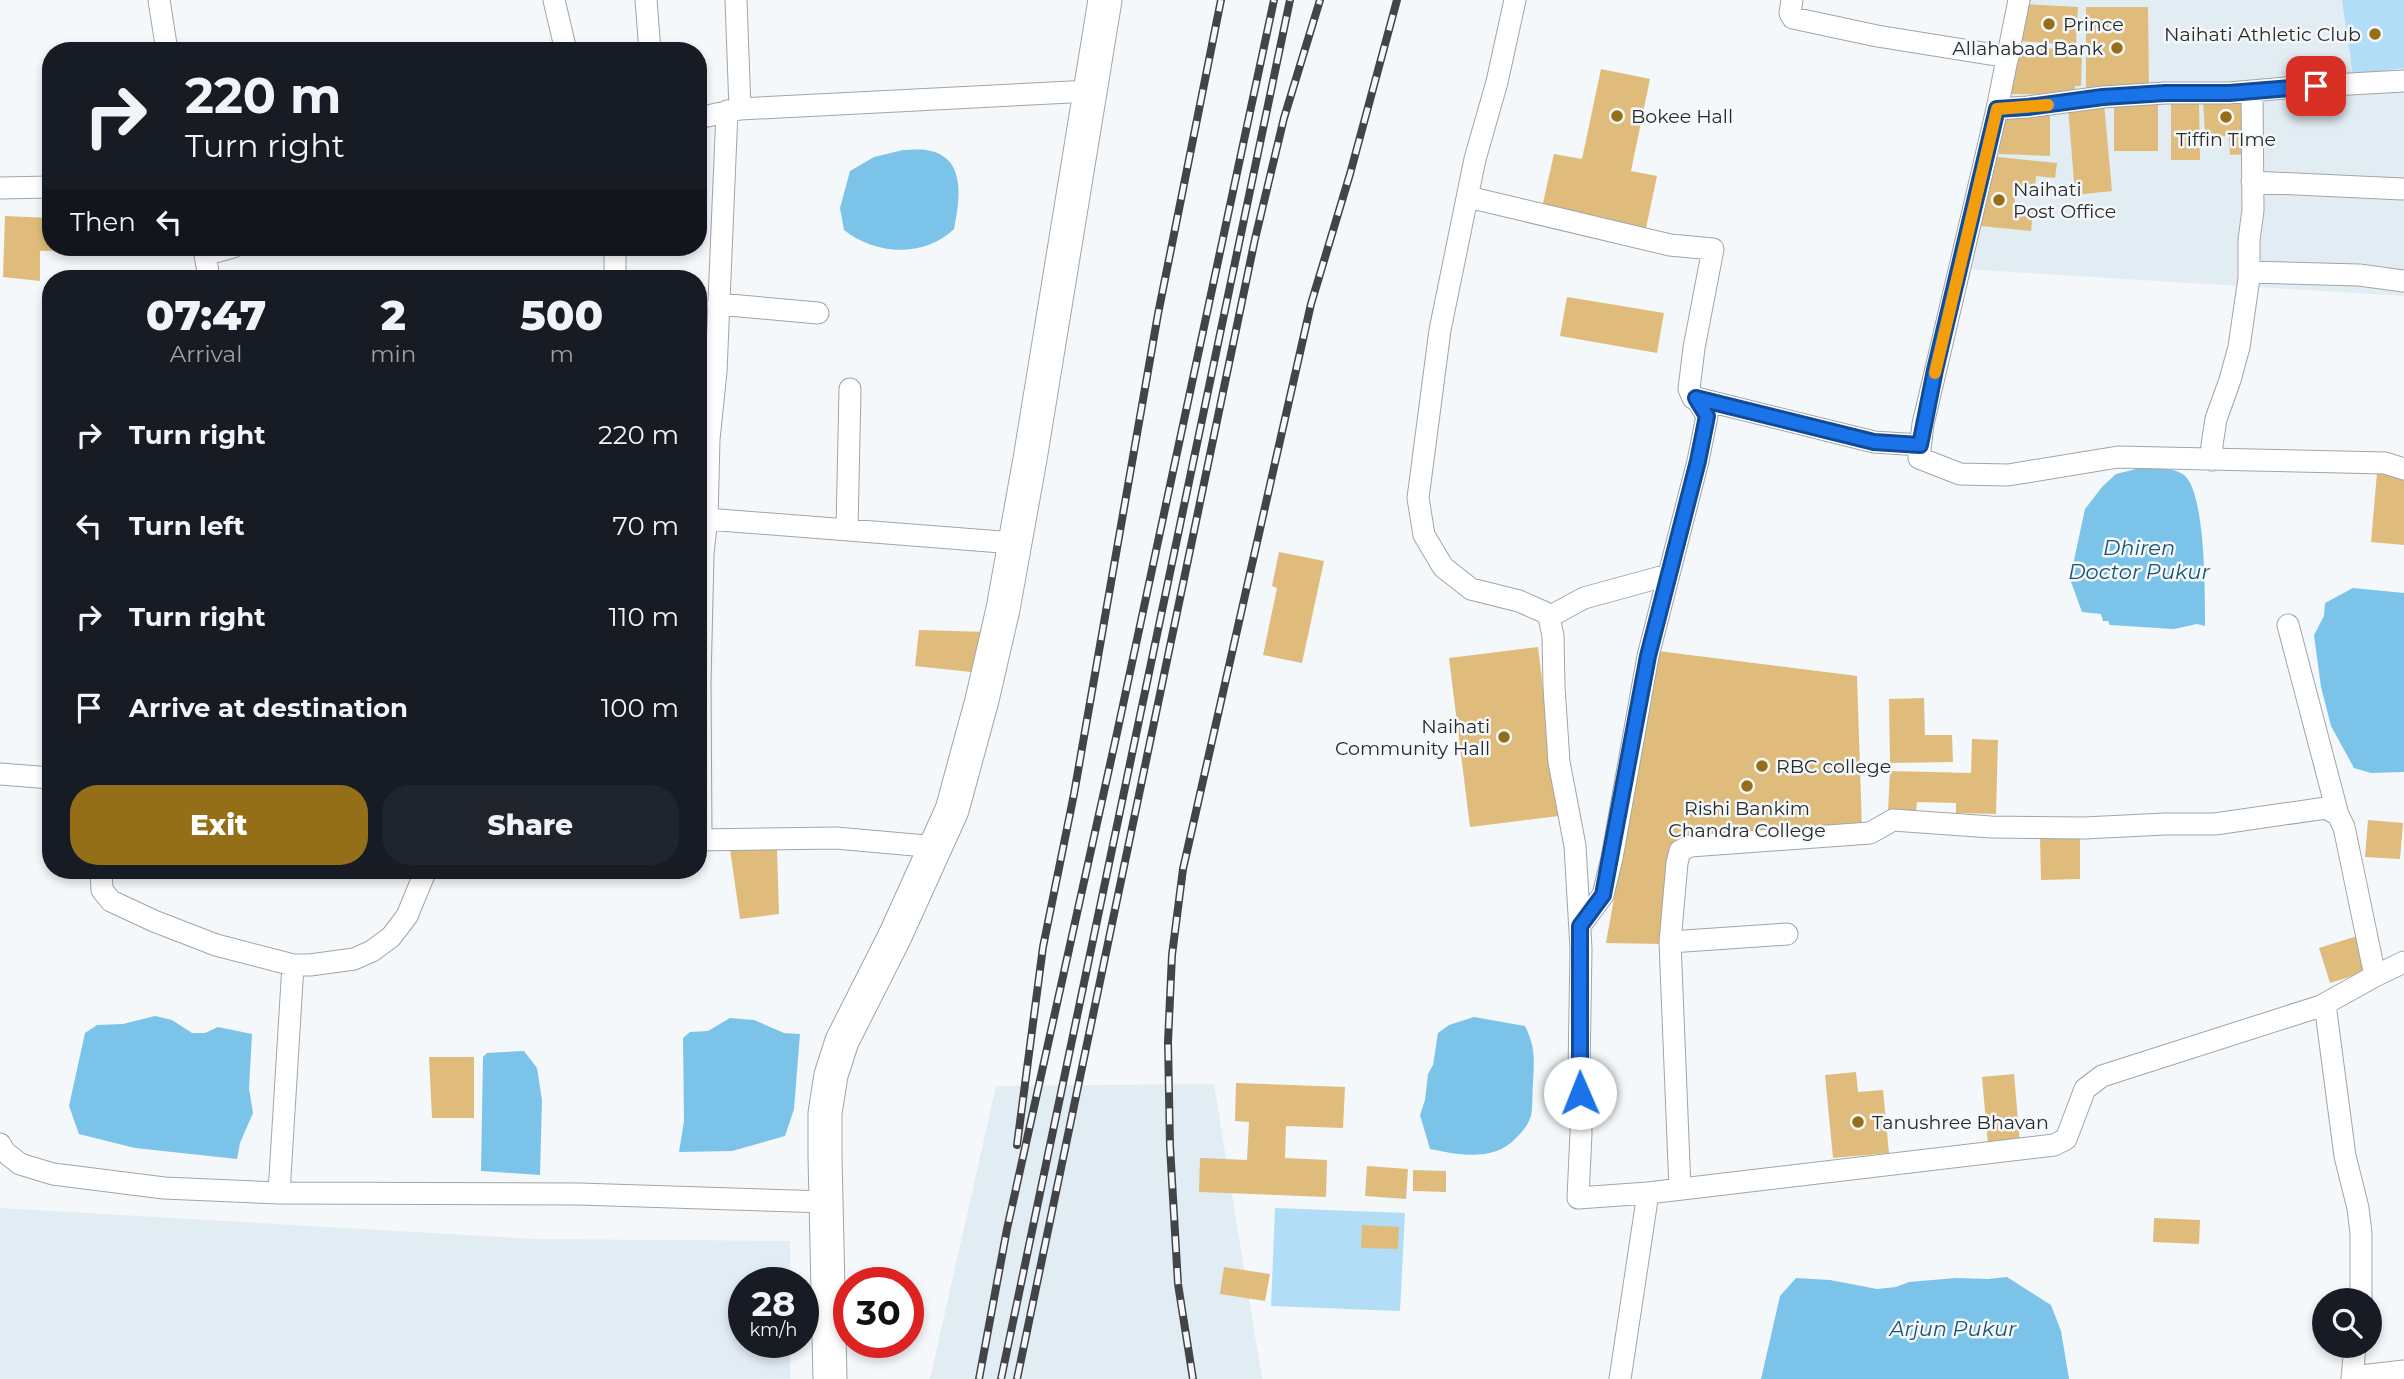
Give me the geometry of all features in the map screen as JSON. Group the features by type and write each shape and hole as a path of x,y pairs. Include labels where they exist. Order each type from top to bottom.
{"main road":[{"path":"830,1379 825,1113 831,1075 842,1041 937,847 952,810 982,700 1003,609 1105,0"}],"street":[{"path":"159,0 166,42"},
{"path":"554,0 564,42"},
{"path":"646,0 649,42"},
{"path":"707,422 716,372 712,301 734,110 736,0"},
{"path":"1515,0 1468,197 1440,330 1418,498 1424,535 1443,566 1471,589 1519,600 1545,612 1549,617 1553,636 1559,762 1575,846 1580,926 1581,1133 1578,1198 1648,1193 2054,1145 2066,1139 2085,1089 2102,1076 2325,1004 2375,976 2403,965"},
{"path":"1792,0 1790,13 1793,18 1877,36 2008,57"},
{"path":"2019,0 1997,109 1933,381 1919,458 1960,474 2008,475 2118,457 2385,463 2404,468"},
{"path":"1997,109 2103,97 2404,81"},
{"path":"707,116 734,110 1090,91"},
{"path":"2212,460 2211,445 2216,419 2231,380 2239,346 2249,272 2253,210 2252,91"},
{"path":"2252,181 2402,189"},
{"path":"0,188 42,187"},
{"path":"1468,197 1670,245 1721,249 1694,348 1689,389 1707,416 1698,461 1648,656 1603,895 1580,926"},
{"path":"2249,272 2359,275 2404,281"},
{"path":"712,301 818,313"},
{"path":"848,529 850,389"},
{"path":"1696,398 1874,442 1920,445"},
{"path":"707,528 848,529 1014,543"},
{"path":"1549,617 1584,598 1668,575"},
{"path":"2288,625 2338,815 2344,827 2375,976"},
{"path":"0,774 42,777"},
{"path":"1680,1189 1670,942 1680,851 1690,846 1870,832 1893,820 1991,827 2084,828 2215,824 2326,808 2338,815"},
{"path":"707,839 836,838 937,847"},
{"path":"102,879 103,890 111,901 154,922 216,945 293,965 354,959 372,951 391,937 407,916 421,879"},
{"path":"1670,942 1787,934"},
{"path":"279,1193 293,965"},
{"path":"2325,1004 2345,1156 2358,1208 2361,1288"},
{"path":"0,1144 5,1152 20,1164 53,1174 164,1188 279,1193 579,1194 826,1202"},
{"path":"1619,1379 1648,1193"},
{"path":"2353,1358 2352,1378 2404,1371"}],"shaded area":[{"path":"2020,0 2404,0 2404,296 1963,269"},
{"name":"Naihati Athletic Club","path":"2342,0 2404,0 2404,68 2353,75"},
{"path":"1214,1084 1262,1379 930,1379 996,1086"},
{"path":"0,1208 534,1239 790,1241 790,1267 728,1267 728,1358 790,1358 790,1379 0,1379"},
{"path":"1275,1208 1405,1213 1400,1311 1271,1306"}],"water":[{"path":"903,150 926,150 949,161 958,180 959,192 954,229 929,245 899,250 870,244 844,230 840,208 850,171 874,157"},
{"name":"Dhiren Doctor Pukur","path":"2136,469 2174,470 2184,475 2191,485 2197,502 2203,546 2205,626 2197,624 2174,629 2110,625 2108,621 2103,621 2101,614 2082,612 2070,579 2085,509 2116,474"},
{"path":"2353,588 2404,593 2404,772 2371,773 2354,768 2331,726 2321,687 2314,635 2324,616 2325,603"},
{"path":"155,1016 172,1020 192,1033 205,1033 218,1027 252,1034 249,1089 253,1113 240,1143 237,1159 135,1148 79,1134 69,1106 85,1033 97,1025 123,1024"},
{"path":"1474,1017 1525,1026 1534,1054 1531,1116 1519,1135 1497,1151 1476,1155 1430,1149 1420,1115 1438,1033 1449,1025"},
{"path":"730,1018 754,1020 784,1033 800,1034 794,1109 785,1136 732,1151 679,1152 684,1121 683,1038 690,1032 708,1031"},
{"path":"524,1051 537,1068 542,1100 540,1175 481,1171 483,1057 487,1053"},
{"name":"Arjun Pukur","path":"2007,1277 2051,1305 2061,1331 2069,1379 1761,1379 1780,1296 1796,1278 1830,1280 1877,1289 1896,1287 1909,1282"}],"building":[{"name":"Prince","path":"2023,4 2078,7 2076,45 2019,41"},
{"name":"Allahabad Bank","path":"2086,7 2148,7 2149,90 2086,90"},
{"path":"2011,48 2082,49 2081,86 2075,86 2075,95 2010,94"},
{"name":"Bokee Hall","path":"1601,69 1650,79 1631,171 1657,176 1645,233 1541,212 1554,154 1582,159"},
{"name":"Tiffin TIme","path":"2248,96 2250,154 2230,155 2229,136 2205,137 2203,98"},
{"path":"2171,100 2199,100 2200,160 2171,160"},
{"path":"2158,101 2158,151 2114,151 2114,102"},
{"path":"2104,103 2112,191 2075,195 2068,106"},
{"path":"2050,112 2050,156 1999,154 2001,117"},
{"name":"Naihati Post Office","path":"1989,156 2057,163 2055,178 2036,176 2035,190 2016,188 2014,209 2033,212 2031,231 1981,226"},
{"path":"5,216 42,218 40,281 3,277"},
{"path":"1567,297 1664,313 1657,353 1560,336"},
{"path":"2392,470 2404,479 2404,545 2371,542 2377,473"},
{"path":"1279,552 1324,561 1302,663 1263,655 1277,588 1272,586"},
{"path":"919,630 987,632 980,673 915,666"},
{"name":"Naihati Community Hall","path":"1538,647 1559,816 1470,827 1449,658"},
{"name":"Rishi Bankim Chandra College","path":"1658,651 1857,676 1862,830 1672,843 1662,944 1606,943"},
{"path":"1924,698 1925,735 1952,735 1953,762 1890,763 1889,699"},
{"path":"1972,739 1998,740 1996,814 1956,813 1956,803 1917,802 1916,813 1888,812 1890,771 1971,773"},
{"path":"2368,820 2403,823 2400,859 2365,857"},
{"path":"2080,837 2080,879 2041,880 2040,838"},
{"path":"730,849 777,849 779,914 740,919"},
{"path":"2357,936 2368,971 2330,983 2319,948"},
{"path":"429,1057 474,1057 474,1118 432,1118"},
{"name":"Tanushree Bhavan","path":"1856,1072 1858,1092 1883,1090 1889,1153 1833,1158 1825,1075"},
{"path":"2014,1074 2020,1143 1988,1145 1982,1077"},
{"path":"1236,1083 1345,1087 1343,1128 1286,1126 1285,1158 1327,1160 1326,1197 1199,1192 1200,1158 1247,1160 1249,1122 1235,1121"},
{"path":"1367,1166 1408,1169 1406,1199 1365,1196"},
{"path":"1413,1170 1446,1171 1446,1192 1413,1191"},
{"path":"2154,1218 2200,1220 2199,1244 2153,1242"},
{"path":"1362,1225 1399,1227 1398,1249 1361,1248"},
{"path":"1224,1267 1270,1274 1265,1301 1220,1294"}],"railway":[{"path":"1017,1145 1043,947 1074,794 1158,314 1221,0"},
{"path":"979,1379 1007,1229 1117,733 1274,0"},
{"path":"1001,1379 1290,0"},
{"path":"1017,1379 1255,239 1284,118 1320,0"},
{"path":"1193,1379 1178,1284 1170,1146 1168,1042 1172,955 1183,869 1311,304 1350,174 1397,0"}],"slow traffic":[{"path":"1935,373 1997,109 2048,105"}],"place":[{"name":"Prince","path":"2049,24"},
{"name":"Naihati Athletic Club","path":"2375,34"},
{"name":"Allahabad Bank","path":"2117,48"},
{"name":"Bokee Hall","path":"1617,116"},
{"name":"Tiffin TIme","path":"2226,117"},
{"name":"Naihati Post Office","path":"1999,200"},
{"name":"Naihati Community Hall","path":"1504,737"},
{"name":"RBC college","path":"1762,766"},
{"name":"Rishi Bankim Chandra College","path":"1747,786"},
{"name":"Tanushree Bhavan","path":"1858,1122"}],"route":[{"path":"1580,1093 1580,926 1603,895 1612,858 1648,656 1707,416 1696,398 1874,442 1920,445 1935,370 1997,109 2103,97 2229,93 2316,86"}]}
